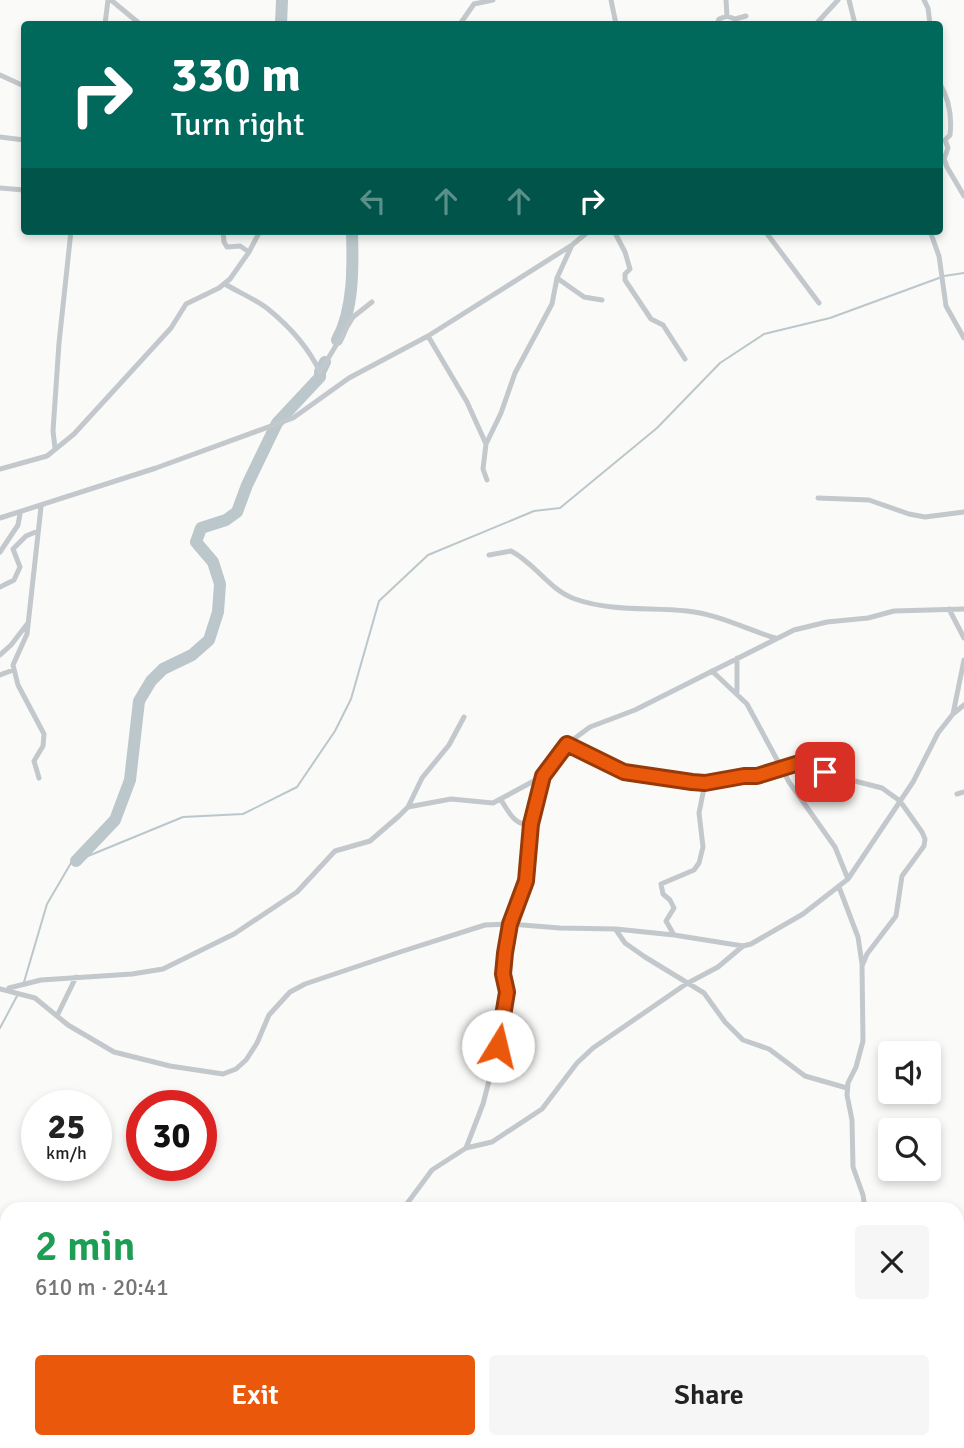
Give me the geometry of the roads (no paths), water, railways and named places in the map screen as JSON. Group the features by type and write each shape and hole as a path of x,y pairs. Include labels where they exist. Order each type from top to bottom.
{"street":[{"path":"106,21 110,0 136,21"},
{"path":"462,21 474,4 494,0"},
{"path":"611,0 615,21"},
{"path":"726,0 727,16"},
{"path":"819,21 838,0"},
{"path":"849,0 854,21"},
{"path":"924,0 930,21"},
{"path":"718,21 727,16 735,19 746,16"},
{"path":"0,75 21,85"},
{"path":"943,92 951,123 950,135 945,140 948,148 944,159 964,196"},
{"path":"0,137 21,140"},
{"path":"0,188 21,190"},
{"path":"55,448 52,431 71,235"},
{"path":"223,235 227,247 240,246 249,252"},
{"path":"0,469 47,456 74,434 110,398 171,328 186,304 225,284 258,235"},
{"path":"0,518 20,514 293,418 349,378 428,336 584,235"},
{"path":"616,235 630,269 625,274 625,280 651,319 663,325 685,359"},
{"path":"768,235 819,303"},
{"path":"931,235 939,256 946,306 964,338"},
{"path":"487,480 483,469 486,444 501,413 515,373 552,304 557,278 572,245"},
{"path":"557,278 584,297 602,300"},
{"path":"225,284 266,307 309,350 320,372 353,317 372,302"},
{"path":"428,336 467,402 486,444"},
{"path":"818,498 869,500 925,517 964,512"},
{"path":"39,778 34,761 43,747 44,734 13,670 15,658 27,634 41,506"},
{"path":"0,552 18,525 20,514"},
{"path":"0,587 14,580 20,567 13,549 26,536 38,531"},
{"path":"489,555 511,551 553,587 572,598 593,605 707,614 775,638"},
{"path":"466,1148 483,1104 498,1046 507,992 503,966 510,924 526,881 531,824 543,776 567,744 590,727 635,710 775,638 827,622 868,618 894,611 964,608"},
{"path":"949,609 964,638"},
{"path":"0,655 11,646 28,623"},
{"path":"737,658 737,692"},
{"path":"953,714 964,660"},
{"path":"0,675 13,670"},
{"path":"712,671 747,704 793,789 835,847 848,879"},
{"path":"408,1202 432,1170 466,1148 492,1142 542,1109 577,1063 593,1048 686,984 718,967 743,946 759,940 803,914 848,879 924,764 938,733 964,705"},
{"path":"3,989 41,980 163,969 215,943 291,897 335,851 370,841 408,807 422,778 449,745 464,717"},
{"path":"567,744 624,772 705,783 757,776 794,764 804,764 839,777 873,784 900,801 922,832 925,846 902,876 896,916 867,954 862,966"},
{"path":"408,807 451,799 484,804 501,800 543,776"},
{"path":"674,934 666,921 674,908 661,887 663,881 694,870 699,863 703,847 699,813 705,783"},
{"path":"957,794 964,792"},
{"path":"501,800 517,823 531,824"},
{"path":"839,887 858,937 862,966 863,1041 847,1088 852,1120 853,1167 864,1202"},
{"path":"3,989 35,998 107,1049 179,1068 223,1074 236,1069 246,1060 269,1015 278,1003 298,988 400,951 485,925 616,929 674,934 743,946"},
{"path":"616,929 629,946 710,999 725,1022 743,1040 769,1049 805,1076 847,1088"},
{"path":"57,1016 76,977"}],"waterway":[{"path":"281,21 282,0"},
{"path":"337,340 347,315 352,273 352,235"},
{"path":"944,276 964,273"},
{"path":"24,982 47,904 71,863 183,817 243,814 297,787 335,731 351,699 379,601 428,555 534,511 560,508 657,428 720,363 764,334 830,318 939,278"},
{"path":"76,861 115,820 130,780 139,701 151,681 163,669 192,655 209,640 218,612 220,584 213,562 196,542 201,528 226,520 237,512 277,423 320,377 325,362"},
{"path":"0,1028 17,996"}]}
